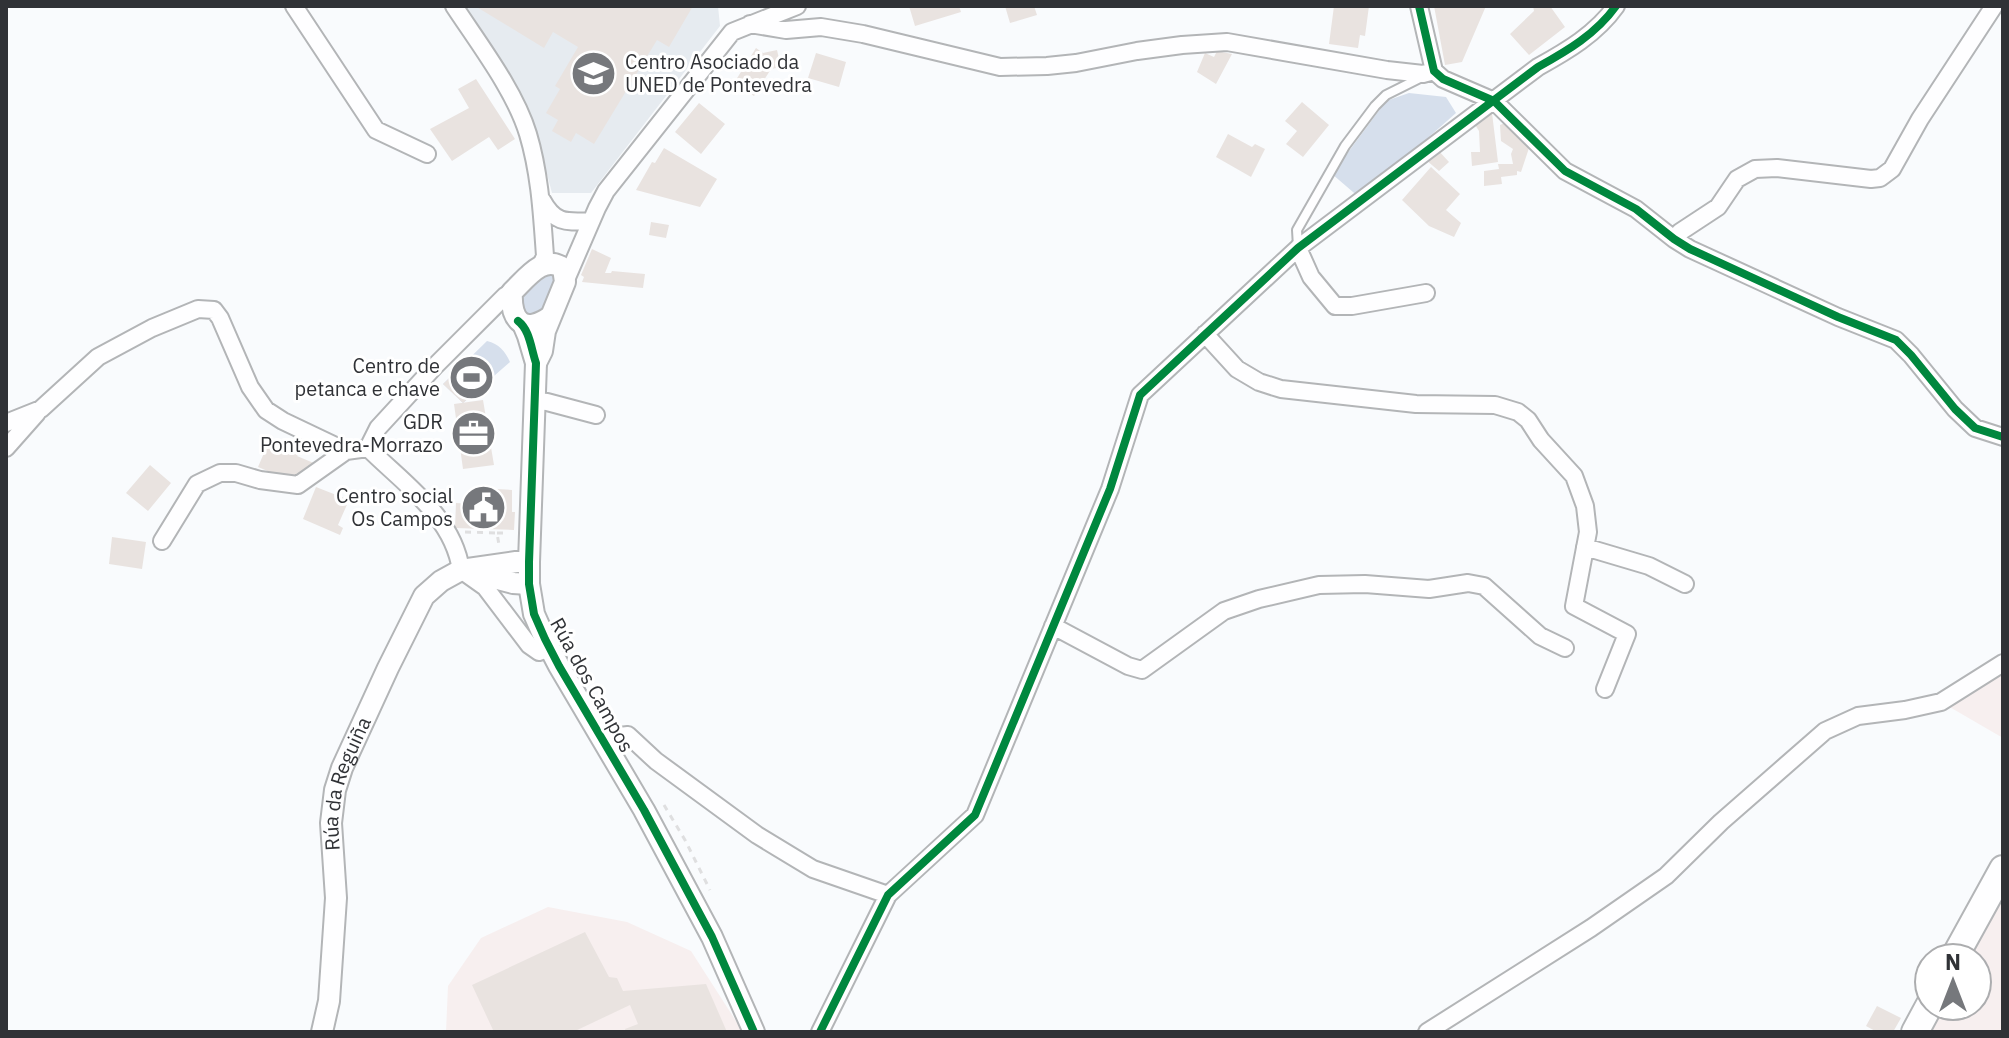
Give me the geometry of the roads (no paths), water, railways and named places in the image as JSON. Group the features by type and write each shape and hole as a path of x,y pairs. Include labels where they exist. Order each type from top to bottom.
{"highway":[{"path":"1963,942 2003,869"}],"street":[{"path":"294,6 376,130 427,154"},
{"path":"368,448 378,428 425,376 505,296 541,265 545,256 541,199 528,133 506,85 454,6"},
{"path":"512,292 513,313 523,324 536,324 551,316 606,191 703,68 732,32 797,6"},
{"path":"1419,6 1434,71 1443,79 1494,101 1565,171 1636,209 1690,249 1896,340 1975,428 2003,437"},
{"path":"820,1032 888,895 975,815 1110,489 1140,395 1298,248 1538,67 1570,50 1606,19 1616,6"},
{"path":"1674,239 1718,207 1737,179 1755,169 1777,168 1880,178 1892,169 1920,119 1994,6"},
{"path":"750,24 786,30 821,27 863,34 1000,67 1061,65 1167,47 1227,42 1387,70 1423,74 1434,71"},
{"path":"541,199 555,217 570,222 591,221"},
{"path":"1298,248 1311,277 1335,306 1352,306 1426,293"},
{"path":"541,265 560,265 565,282"},
{"path":"6,448 41,409 98,357 152,328 198,309 209,309 220,318 250,387 266,410 346,451"},
{"name":"Rúa dos Campos","path":"536,363 551,316"},
{"name":"Rúa dos Campos","path":"523,324 536,363 529,562 534,614 712,937 754,1032"},
{"path":"1205,334 1237,369 1259,382 1281,389 1416,404 1495,405 1518,412 1528,420 1541,440 1574,476 1585,506 1588,532 1574,606 1627,634 1605,689"},
{"path":"535,401 596,415"},
{"path":"6,423 41,409"},
{"path":"162,541 197,484 220,473 236,473 298,485 346,451 368,448"},
{"path":"368,448 431,507 459,554 461,570 485,587 529,645 539,652 550,648"},
{"path":"1585,547 1649,566 1685,584"},
{"name":"Rúa da Reguiña","path":"322,1032 329,1001 336,898 331,823 335,790 342,768 424,596 441,581 461,570 529,562"},
{"path":"461,570 529,584"},
{"path":"1053,626 1128,666 1142,670 1224,611 1259,599 1319,585 1365,584 1429,589 1468,583 1484,586 1540,636 1565,648"},
{"path":"1427,1032 1591,928 1666,876 1721,822 1825,731 1858,716 1941,702 2003,663"},
{"path":"602,738 628,735 656,761 757,835 813,869 888,895"}],"lane":[{"path":"1298,248 1297,230 1345,146 1375,106 1386,95 1434,71"}],"place":[{"name":"Centro Asociado da UNED de Pontevedra","path":"594,74"},
{"name":"Centro de petanca e chave","path":"471,377"},
{"name":"GDR Pontevedra-Morrazo","path":"474,434"},
{"name":"Centro social Os Campos","path":"484,508"}]}
